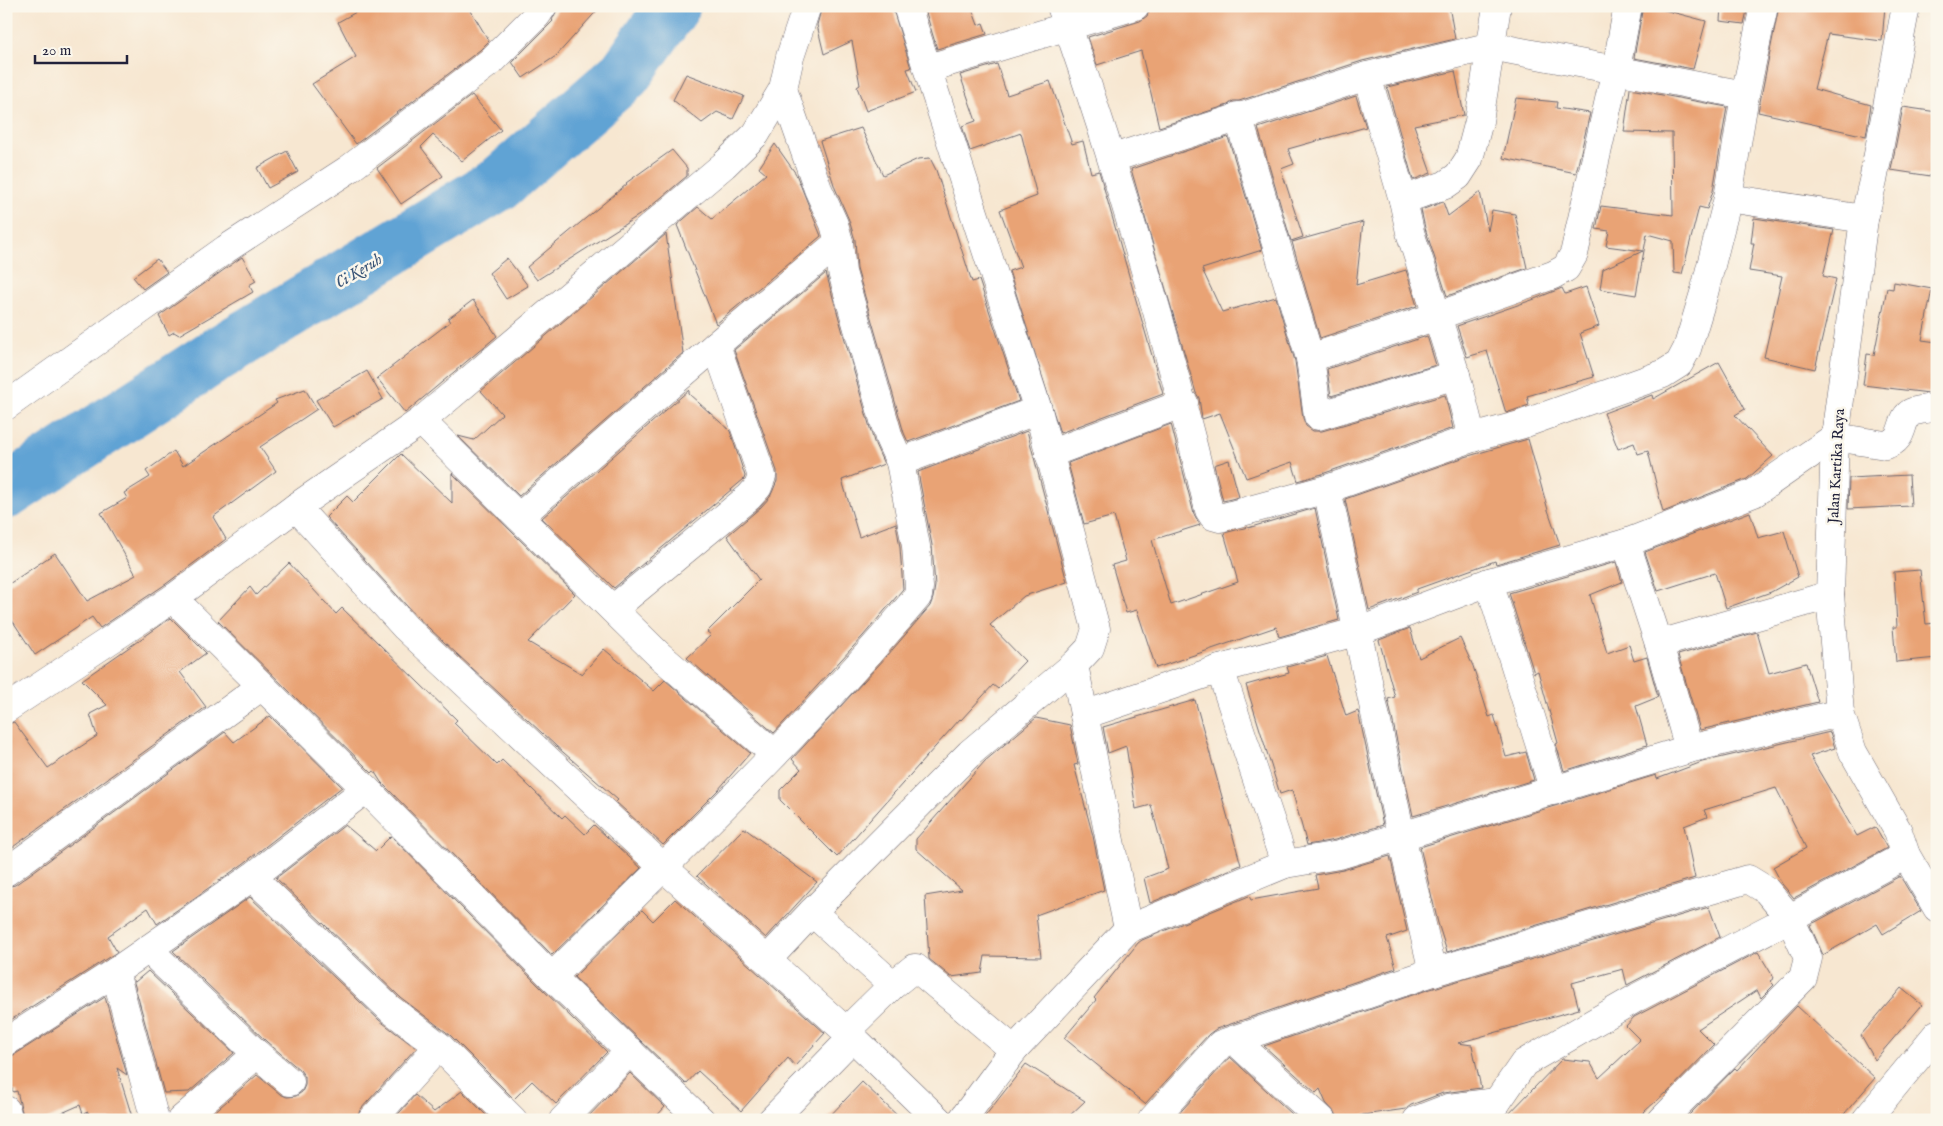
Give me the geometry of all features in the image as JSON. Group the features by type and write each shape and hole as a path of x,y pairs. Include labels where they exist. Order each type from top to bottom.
{"street":[{"path":"6,406 226,249 349,169 490,62 543,6"},
{"path":"6,709 175,597 296,507 421,421 724,165 756,134 783,89 790,58 807,6"},
{"path":"767,960 970,753 1074,665 1090,648 1096,629 1038,410 929,68 907,6"},
{"path":"929,68 1065,16 1135,6"},
{"path":"1403,200 1445,185 1458,176 1470,159 1479,121 1497,6"},
{"path":"1310,358 1554,275 1566,268 1574,254 1616,69 1628,6"},
{"path":"1065,16 1113,158 1184,403 1209,510 1213,516 1220,518 1327,488 1472,438 1520,425 1663,374 1679,364 1687,349 1704,293 1728,198 1745,95 1764,6"},
{"name":"Jalan Kartika Raya","path":"1906,6 1864,219 1835,437 1830,595 1840,713 1853,752 1898,831 1906,855 1937,908"},
{"path":"1113,158 1238,116 1367,76 1491,46 1745,95"},
{"path":"1367,76 1403,200 1410,232 1456,375 1472,438"},
{"path":"552,977 775,754 918,596 916,546 900,462 889,438 842,272 839,242 834,224 818,189 783,89"},
{"path":"1238,116 1310,358 1318,416 1456,375"},
{"path":"1728,198 1864,219"},
{"path":"520,517 716,345 839,242"},
{"path":"614,609 749,497 758,487 762,476 716,345"},
{"path":"1050,454 1184,403"},
{"path":"1084,715 1220,669 1359,631 1489,582 1626,542 1754,493 1835,437 1885,445 1892,444 1897,440 1908,416 1912,412 1937,408"},
{"path":"900,462 1038,410"},
{"path":"421,421 659,655 775,754"},
{"path":"1327,488 1401,835 1433,972"},
{"path":"296,507 405,627 663,867 849,1034 938,1120"},
{"path":"1626,542 1659,644 1689,749"},
{"path":"1489,582 1554,791"},
{"path":"1659,644 1830,595"},
{"path":"175,597 184,609 552,977 702,1120"},
{"path":"1074,665 1128,929"},
{"path":"1220,669 1285,864"},
{"path":"6,872 262,686"},
{"path":"962,1120 1014,1050 1128,929 1285,864 1339,855 1689,749 1840,713"},
{"path":"6,1042 115,972 252,877 366,789"},
{"path":"1417,1120 1448,1108 1488,1111 1524,1063 1638,997 1906,855"},
{"path":"252,877 390,1009 439,1046 513,1120"},
{"path":"1152,1120 1221,1044 1433,972 1748,879 1766,890 1790,918 1808,958 1803,978 1662,1120"},
{"path":"812,912 893,985"},
{"path":"148,949 257,1054 290,1082"},
{"path":"772,1120 893,985 910,969 916,968 1014,1050"},
{"path":"115,972 155,1120"},
{"path":"1866,1120 1937,1034"},
{"path":"1234,1040 1322,1120"},
{"path":"372,1120 439,1046"},
{"path":"564,1120 630,1051"},
{"path":"182,1120 257,1054"},
{"path":"6,1110 9,1120"}],"building":[{"path":"367,6 468,6 489,41 480,50 356,144 312,84 356,57 338,22"},
{"path":"559,6 601,6 556,56 523,78 512,62 553,21"},
{"path":"822,6 892,6 911,68 907,69 916,92 866,111 857,87 860,85 852,41 824,54 817,25"},
{"path":"924,6 971,6 978,25 983,23 987,34 937,49"},
{"path":"1150,6 1449,6 1455,39 1362,61 1239,101 1233,101 1228,105 1159,127 1141,51 1097,65 1088,37 1140,21 1147,16"},
{"path":"1643,6 1706,21 1693,69 1634,58"},
{"path":"1721,6 1748,6 1744,24 1720,21"},
{"path":"1779,6 1885,6 1882,41 1828,34 1814,89 1871,105 1866,136 1758,112"},
{"path":"997,64 1007,95 1050,81 1072,144 1083,141 1091,173 1099,171 1163,394 1060,433 1009,271 1021,267 1000,210 1037,196 1021,133 970,151 962,126 976,121 960,75"},
{"path":"1455,71 1464,115 1414,125 1431,173 1413,180 1387,87"},
{"path":"686,74 744,96 733,119 717,112 702,123 673,100"},
{"path":"1630,89 1727,107 1713,191 1707,209 1699,207 1682,274 1674,273 1673,241 1647,234 1636,295 1600,289 1603,269 1643,251 1606,246 1609,231 1596,229 1601,206 1673,215 1672,133 1624,132"},
{"path":"472,95 501,130 462,161 433,135 421,147 443,176 401,204 377,168"},
{"path":"1356,96 1366,127 1288,149 1294,164 1281,169 1303,237 1291,241 1258,128"},
{"path":"1516,98 1557,102 1556,108 1590,113 1576,173 1503,158"},
{"path":"1903,107 1937,112 1937,177 1891,170"},
{"path":"861,128 883,175 918,159 930,158 936,170 972,282 979,280 1019,401 908,442 857,269 855,240 849,220 835,188 820,141"},
{"path":"1228,137 1262,250 1202,269 1222,312 1276,297 1295,361 1303,418 1306,426 1313,431 1322,431 1445,395 1453,428 1298,481 1292,462 1246,478 1220,413 1202,419 1199,398 1131,169"},
{"path":"775,144 796,174 821,236 716,324 677,225 698,207 712,219 766,174 759,168"},
{"path":"672,150 687,168 687,176 644,212 537,280 527,267 626,183"},
{"path":"287,151 298,172 268,188 257,168"},
{"path":"1480,192 1488,231 1492,210 1515,214 1527,268 1447,296 1421,210 1443,202 1448,216"},
{"path":"1754,218 1834,230 1823,276 1836,279 1815,369 1764,357 1782,276 1749,271 1754,243 1751,243"},
{"path":"1363,222 1356,285 1406,270 1417,306 1320,338 1292,242"},
{"path":"666,234 683,353 519,496 458,436 474,440 502,414 481,391"},
{"path":"242,257 256,281 249,285 253,292 179,335 174,332 169,335 159,316"},
{"path":"507,258 528,286 506,299 489,273"},
{"path":"157,259 167,272 143,289 133,277"},
{"path":"826,273 874,442 884,464 842,480 859,537 896,523 903,589 863,636 774,733 687,658 711,635 707,632 759,580 727,536 761,507 770,497 777,481 777,471 734,350"},
{"path":"1894,282 1932,289 1922,340 1937,342 1937,392 1929,393 1863,385 1867,354 1874,355 1887,288 1893,289"},
{"path":"1586,287 1599,326 1580,333 1594,377 1527,396 1529,405 1506,413 1487,351 1467,357 1457,326 1562,288 1565,294"},
{"path":"473,300 497,336 405,413 377,378 450,322 448,319"},
{"path":"1427,336 1436,365 1331,396 1327,369"},
{"path":"1719,362 1745,409 1735,415 1773,456 1747,479 1663,512 1648,451 1638,454 1634,443 1618,449 1604,413 1652,395 1653,399"},
{"path":"367,371 383,399 333,427 316,400"},
{"path":"305,389 317,409 260,447 276,471 213,517 226,539 166,584 100,628 92,617 35,655 6,611 6,586 55,553 87,601 136,575 101,513 127,498 124,493 150,477 146,471 174,451 183,466 277,403 275,400"},
{"path":"689,390 689,394 730,431 745,476 744,479 614,588 542,518"},
{"path":"1171,424 1194,514 1200,525 1152,540 1171,605 1238,582 1224,533 1248,528 1315,508 1339,620 1279,637 1276,627 1156,668 1137,610 1126,613 1112,565 1126,561 1114,516 1084,524 1068,463"},
{"path":"1027,431 1067,582 1024,596 990,625 1025,661 998,689 993,685 960,719 837,857 780,800 780,790 801,769 792,759 887,656 930,606 935,586 932,545 918,472"},
{"path":"1528,439 1560,545 1496,564 1495,561 1417,589 1417,592 1369,610 1345,499 1465,457"},
{"path":"401,454 452,503 452,473 575,594 528,642 582,674 604,649 654,691 665,680 750,753 718,790 663,845 616,802 618,800 556,746 416,616 326,517 347,496 353,502"},
{"path":"1229,460 1239,497 1223,501 1214,465"},
{"path":"1909,475 1911,506 1848,509 1849,478"},
{"path":"1750,512 1758,538 1784,531 1798,577 1771,592 1726,608 1715,573 1658,591 1645,552"},
{"path":"1616,562 1622,582 1590,595 1607,653 1629,645 1634,661 1647,657 1658,697 1636,706 1647,745 1564,771 1538,671 1534,673 1509,593"},
{"path":"289,563 336,614 342,608 457,720 454,723 497,765 502,760 562,818 565,815 585,834 594,825 641,868 552,955 381,782 374,771 372,773 218,621 250,587 256,595"},
{"path":"1920,570 1926,624 1937,623 1937,658 1896,662 1893,627 1897,627 1894,572"},
{"path":"171,618 206,653 180,672 206,707 6,852 6,725 14,722 48,768 97,736 90,714 107,705 82,680"},
{"path":"1410,628 1419,658 1460,638 1473,666 1489,717 1494,715 1506,757 1526,752 1534,780 1413,816 1388,699 1395,697 1379,640"},
{"path":"1757,632 1769,673 1806,663 1818,702 1700,730 1678,655"},
{"path":"1327,656 1346,716 1358,711 1383,825 1335,840 1307,845 1292,790 1280,794 1246,685 1289,673 1287,667"},
{"path":"1195,700 1241,865 1150,903 1144,878 1168,869 1151,805 1136,809 1126,746 1108,753 1103,727"},
{"path":"270,716 342,787 243,864 157,924 148,908 108,936 117,952 6,1023 6,887 15,885 225,732 234,742"},
{"path":"1036,718 1070,725 1078,764 1074,765 1093,836 1104,890 1036,915 1041,957 985,956 982,973 951,977 929,959 925,896 962,890 916,849 916,839 985,761"},
{"path":"1830,732 1835,748 1810,756 1857,836 1875,827 1887,848 1794,898 1782,884 1773,867 1806,848 1776,788 1704,810 1707,817 1684,826 1695,878 1447,952 1420,847 1656,775 1657,779 1702,762"},
{"path":"345,825 376,851 391,836 607,1052 556,1104 532,1081 514,1099 450,1035 400,997 276,878"},
{"path":"744,828 817,882 766,938 697,876"},
{"path":"1390,856 1407,931 1387,938 1396,968 1216,1029 1209,1034 1145,1104 1064,1038 1142,940 1249,896 1251,900 1318,888 1315,875 1343,870"},
{"path":"1900,876 1921,911 1883,934 1877,924 1823,955 1810,925"},
{"path":"250,897 379,1020 416,1048 360,1110 357,1120 205,1120 257,1075 280,1094 287,1097 296,1096 302,1092 305,1085 305,1077 300,1070 267,1042 173,951"},
{"path":"675,899 825,1033 795,1066 788,1058 741,1111 698,1071 686,1084 574,977 642,910 653,921"},
{"path":"1709,907 1720,937 1627,985 1623,969 1572,983 1579,1009 1458,1043 1472,1045 1481,1088 1443,1093 1411,1105 1406,1109 1363,1115 1348,1120 1337,1120 1337,1115 1326,1103 1320,1089 1316,1093 1264,1046 1427,990"},
{"path":"1758,952 1774,978 1770,981 1774,985 1761,998 1757,990 1698,1029 1714,1045 1666,1094 1635,1120 1503,1120 1562,1059 1590,1062 1599,1078 1640,1040 1626,1026 1634,1017"},
{"path":"148,971 234,1053 189,1092 164,1093 133,979 135,982"},
{"path":"1901,988 1922,1005 1875,1060 1861,1035"},
{"path":"105,997 127,1075 117,1068 133,1120 91,1120 88,1112 83,1114 80,1105 46,1120 24,1120 17,1091 13,1092 6,1071 6,1058 14,1055"},
{"path":"1797,1006 1875,1078 1839,1120 1693,1120 1688,1116 1735,1068 1737,1070"},
{"path":"1230,1057 1292,1114 1286,1120 1173,1120"},
{"path":"1026,1064 1085,1101 1065,1120 982,1120"},
{"path":"630,1073 665,1107 653,1120 585,1120"},
{"path":"862,1082 902,1120 826,1120"},
{"path":"462,1091 491,1120 393,1120 415,1095 434,1112"}],"waterway":[{"name":"Ci Keruh","path":"6,492 216,355 500,183 625,74 673,6"}]}
